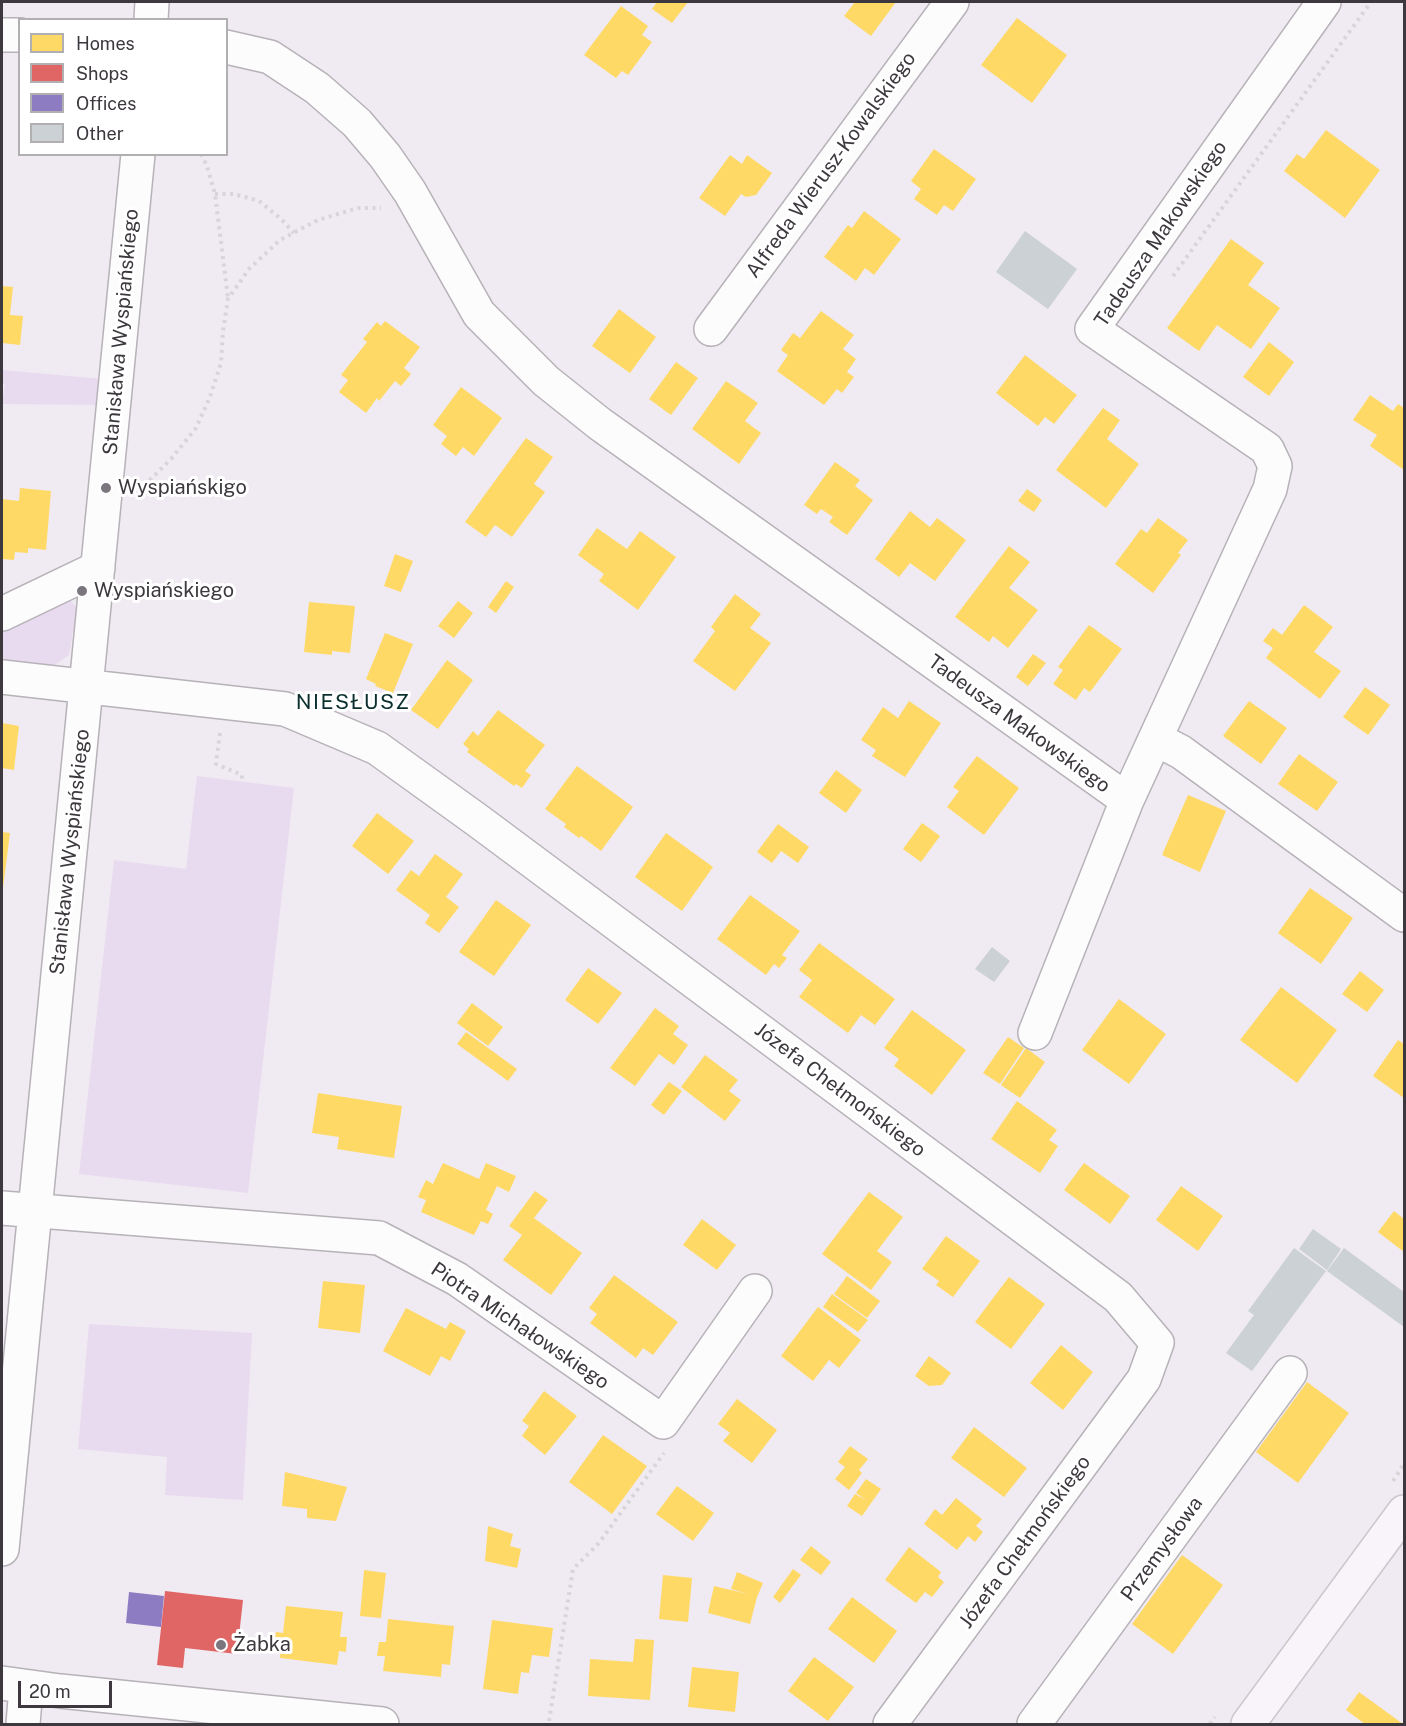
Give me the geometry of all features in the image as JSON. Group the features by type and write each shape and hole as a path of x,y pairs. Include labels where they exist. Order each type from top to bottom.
{"main road":[{"path":"1248,1725 1404,1512"}],"street":[{"path":"151,18 152,2"},
{"name":"Alfreda Wierusz-Kowalskiego","path":"711,329 952,2"},
{"name":"Tadeusza Makowskiego","path":"228,47 270,57 317,88 357,123 385,156 410,192 479,314 546,381 610,431 1127,800 1270,489 1275,466 1267,449 1092,329 1324,2"},
{"path":"2,35 18,35"},
{"name":"Stanisława Wyspiańskiego","path":"2,1549 138,156"},
{"path":"2,614 98,568"},
{"name":"Józefa Chełmońskiego","path":"2,677 285,709 377,748 1118,1297 1157,1342 1144,1379 890,1725"},
{"path":"1156,739 1181,752 1404,915"},
{"path":"1035,1033 1127,800"},
{"name":"Piotra Michałowskiego","path":"2,1208 379,1238 457,1280 663,1422"},
{"path":"663,1422 755,1291"},
{"name":"Przemysłowa","path":"1034,1725 1290,1373"},
{"path":"23,1725 14,1685 382,1725"}],"path":[{"path":"1166,285 1371,2"},
{"path":"137,492 171,459 196,428 210,397 221,363 228,299 215,194 202,156"},
{"path":"215,194 234,194 259,201 294,233"},
{"path":"228,299 249,269 280,240 318,219 358,208 390,207"},
{"path":"223,702 216,764 242,775 242,781"},
{"path":"549,1721 573,1569 599,1543 671,1443 663,1422"}],"shaded area":[{"path":"2,370 103,379 100,405 2,404 5,384 2,383"},
{"path":"59,598 70,600 77,608 69,655 52,667 2,662 2,623"},
{"path":"197,776 294,788 248,1193 79,1174 114,860 186,869"},
{"path":"89,1324 252,1333 243,1500 165,1495 167,1457 78,1449"}],"building: Homes":[{"path":"657,2 688,2 672,23 652,9"},
{"path":"855,2 896,2 871,36 844,16"},
{"path":"621,6 648,26 642,35 652,42 628,75 622,71 616,78 584,55"},
{"path":"1017,18 1067,55 1032,103 981,65"},
{"path":"1326,130 1380,170 1345,218 1284,171 1297,154 1304,159"},
{"path":"934,149 976,179 953,211 944,205 937,215 914,199 921,189 911,181"},
{"path":"730,155 742,164 747,155 772,173 756,195 746,197 741,194 725,216 699,198"},
{"path":"864,211 901,239 874,275 865,268 856,281 824,257 848,225 852,228"},
{"path":"1231,239 1264,263 1248,285 1280,308 1251,349 1217,325 1199,351 1167,328"},
{"path":"2,286 13,287 10,315 23,316 20,345 2,343"},
{"path":"619,309 656,337 630,373 592,346"},
{"path":"821,311 854,335 843,349 856,359 847,372 854,377 842,393 837,389 824,405 777,371 788,355 781,350 793,333 800,338"},
{"path":"385,321 420,347 404,368 411,374 401,386 395,381 379,401 377,398 366,413 339,392 348,380 341,375 367,342 363,339 377,322 381,326"},
{"path":"1269,342 1294,362 1269,396 1243,377"},
{"path":"1025,355 1077,395 1054,424 1045,417 1038,426 996,393"},
{"path":"676,362 698,378 671,415 649,399"},
{"path":"726,381 758,403 745,421 761,433 739,464 692,429"},
{"path":"461,387 502,418 474,456 463,447 456,456 441,444 447,436 433,425"},
{"path":"1370,395 1393,411 1398,404 1404,408 1404,470 1370,446 1377,435 1353,420"},
{"path":"1103,408 1120,420 1107,439 1139,464 1106,508 1056,470"},
{"path":"526,438 553,457 534,484 545,492 512,537 495,525 486,537 465,522"},
{"path":"835,462 860,480 855,486 873,500 847,535 829,522 833,517 821,509 817,514 804,505"},
{"path":"20,488 51,491 46,550 28,548 28,553 15,552 14,560 2,559 2,499 19,501"},
{"path":"1027,489 1042,500 1034,512 1018,501"},
{"path":"910,511 930,527 937,518 966,540 935,581 910,563 899,577 875,559"},
{"path":"1158,518 1188,540 1178,553 1181,555 1153,593 1115,564 1141,529 1147,533"},
{"path":"597,528 627,549 640,531 676,557 638,610 599,581 604,574 578,555"},
{"path":"1009,546 1030,562 1009,588 1038,610 1008,648 993,636 989,642 955,617"},
{"path":"395,554 413,561 401,592 384,586"},
{"path":"506,581 514,587 496,613 488,607"},
{"path":"735,594 761,614 750,628 771,643 735,691 693,661 715,631 711,627"},
{"path":"458,601 473,613 454,638 438,626"},
{"path":"309,602 355,606 350,653 332,651 332,655 304,652"},
{"path":"1304,605 1333,627 1314,652 1341,671 1320,699 1266,658 1273,648 1263,641 1273,628 1282,635"},
{"path":"1089,625 1122,649 1090,692 1084,688 1076,700 1053,684 1063,670 1058,667"},
{"path":"385,633 413,644 393,693 375,686 376,684 366,679"},
{"path":"1033,654 1046,663 1028,686 1016,677"},
{"path":"447,660 473,680 438,729 411,710"},
{"path":"1365,687 1390,705 1368,735 1343,717"},
{"path":"909,701 941,723 905,777 872,756 876,750 861,740 883,707 898,718"},
{"path":"1249,701 1287,728 1261,764 1223,736"},
{"path":"498,710 545,745 525,771 531,775 522,788 516,784 514,786 467,752 469,749 463,744 473,731 478,736"},
{"path":"2,723 19,726 14,770 2,768"},
{"path":"1299,754 1338,782 1317,811 1278,784"},
{"path":"977,756 1019,788 984,835 947,807 959,791 953,787"},
{"path":"577,766 633,807 601,851 564,827 566,824 545,809"},
{"path":"836,770 862,790 846,813 819,793"},
{"path":"1188,795 1226,811 1200,872 1162,855"},
{"path":"377,813 414,841 388,874 352,846"},
{"path":"922,823 940,836 921,862 903,849"},
{"path":"778,824 809,847 798,863 781,851 772,863 757,852"},
{"path":"2,832 10,833 3,888 2,888"},
{"path":"666,833 713,867 682,911 635,877"},
{"path":"435,854 463,874 446,897 459,907 439,933 425,923 430,915 396,890 411,870 419,876"},
{"path":"1310,888 1353,918 1321,964 1278,933"},
{"path":"750,895 800,931 782,955 787,958 779,968 774,964 766,975 717,939"},
{"path":"496,900 531,925 494,976 459,952"},
{"path":"819,943 895,999 875,1025 861,1015 848,1033 799,997 812,980 799,970"},
{"path":"588,968 622,993 598,1024 565,1000"},
{"path":"1360,971 1384,990 1367,1012 1342,994"},
{"path":"1281,987 1337,1030 1297,1083 1240,1040"},
{"path":"1119,999 1166,1034 1129,1084 1082,1050"},
{"path":"472,1003 503,1027 488,1046 457,1023"},
{"path":"655,1008 679,1026 673,1034 688,1045 674,1065 659,1054 635,1086 610,1068"},
{"path":"912,1010 966,1050 932,1095 894,1066 899,1059 884,1048"},
{"path":"466,1032 517,1069 508,1081 457,1044"},
{"path":"1008,1037 1024,1048 1000,1084 983,1073"},
{"path":"1398,1040 1404,1044 1404,1098 1373,1076"},
{"path":"1026,1048 1045,1062 1020,1098 1001,1085"},
{"path":"705,1055 738,1080 729,1091 741,1100 725,1121 681,1087"},
{"path":"669,1082 682,1091 664,1115 651,1105"},
{"path":"318,1093 402,1106 394,1158 337,1149 339,1137 312,1133"},
{"path":"1017,1101 1057,1130 1049,1140 1058,1146 1040,1173 991,1139"},
{"path":"443,1163 479,1179 486,1163 516,1176 509,1192 497,1186 486,1210 493,1214 488,1224 481,1221 474,1235 421,1212 426,1200 418,1197 426,1180 433,1184"},
{"path":"1084,1163 1130,1196 1110,1224 1064,1190"},
{"path":"1181,1186 1223,1216 1198,1251 1156,1220"},
{"path":"535,1191 548,1200 534,1218 582,1253 551,1295 503,1260 522,1235 509,1226"},
{"path":"869,1192 903,1217 877,1251 892,1262 871,1290 822,1254"},
{"path":"1394,1211 1404,1219 1404,1252 1378,1232"},
{"path":"702,1219 736,1245 717,1270 683,1245"},
{"path":"946,1236 980,1261 953,1297 936,1285 939,1281 922,1269"},
{"path":"614,1275 678,1322 653,1355 643,1348 636,1358 590,1323 597,1314 589,1308"},
{"path":"847,1276 880,1301 867,1318 834,1294"},
{"path":"1009,1277 1045,1304 1011,1349 975,1322"},
{"path":"323,1281 365,1285 360,1333 318,1328"},
{"path":"832,1294 868,1320 858,1332 823,1307"},
{"path":"818,1307 861,1340 839,1368 829,1360 813,1381 781,1356"},
{"path":"406,1308 446,1329 450,1322 466,1331 450,1361 441,1356 430,1376 383,1351"},
{"path":"1061,1345 1093,1372 1063,1410 1030,1383"},
{"path":"929,1356 951,1373 942,1385 929,1386 915,1376"},
{"path":"1307,1382 1349,1413 1298,1483 1256,1452"},
{"path":"544,1391 577,1416 545,1455 522,1436 529,1426 522,1421"},
{"path":"737,1399 777,1430 752,1463 723,1441 730,1433 718,1424"},
{"path":"974,1427 1027,1468 1004,1497 951,1458"},
{"path":"603,1435 647,1466 612,1514 569,1482"},
{"path":"850,1446 868,1459 859,1470 862,1473 849,1490 835,1479 845,1467 838,1462"},
{"path":"285,1472 347,1487 336,1521 307,1518 307,1509 282,1506"},
{"path":"866,1479 881,1489 862,1516 847,1506 855,1494 866,1500 856,1493"},
{"path":"677,1486 714,1513 693,1541 656,1514"},
{"path":"956,1498 982,1519 976,1526 983,1532 975,1542 968,1536 957,1550 924,1524 935,1509 942,1515"},
{"path":"488,1526 513,1534 510,1546 521,1549 517,1568 485,1561"},
{"path":"811,1546 831,1562 821,1575 800,1560"},
{"path":"909,1547 941,1572 938,1577 944,1582 932,1597 925,1592 916,1603 885,1580"},
{"path":"1182,1555 1223,1585 1173,1654 1132,1624"},
{"path":"793,1569 801,1575 780,1603 773,1597"},
{"path":"364,1570 386,1573 381,1618 360,1616"},
{"path":"737,1572 763,1583 750,1624 708,1613 714,1586 748,1594 731,1589"},
{"path":"663,1575 692,1578 688,1622 659,1619"},
{"path":"852,1597 897,1631 874,1663 828,1629"},
{"path":"286,1606 343,1612 340,1637 347,1637 346,1652 339,1651 337,1665 280,1658 281,1647 274,1646 276,1632 283,1633"},
{"path":"388,1619 454,1626 450,1665 442,1664 441,1677 383,1671 385,1656 377,1656 379,1642 386,1642"},
{"path":"492,1620 553,1628 549,1657 532,1655 529,1673 521,1672 518,1694 483,1689"},
{"path":"635,1639 654,1640 650,1700 588,1696 590,1659 633,1662"},
{"path":"814,1657 854,1687 828,1721 788,1691"},
{"path":"692,1667 739,1672 735,1712 688,1707"},
{"path":"1359,1692 1403,1724 1365,1724 1346,1710"}],"building: Shops":[{"path":"165,1591 243,1600 237,1654 185,1648 183,1668 157,1665"}],"building: Offices":[{"path":"129,1592 164,1596 161,1627 126,1623"}],"building: Other":[{"path":"1025,231 1077,269 1048,309 996,272"},
{"path":"992,947 1010,961 994,982 975,969"},
{"path":"1313,1229 1341,1249 1327,1270 1299,1249"},
{"path":"1294,1248 1326,1271 1252,1371 1226,1353 1254,1315 1248,1311"},
{"path":"1344,1248 1404,1292 1404,1327 1327,1271"}],"place":[{"name":"Wyspiańskigo","path":"106,488"},
{"name":"Wyspiańskiego","path":"82,591"},
{"name":"Żabka","path":"221,1645"}],"district":[{"name":"NIESŁUSZ","path":"353,703"}]}
